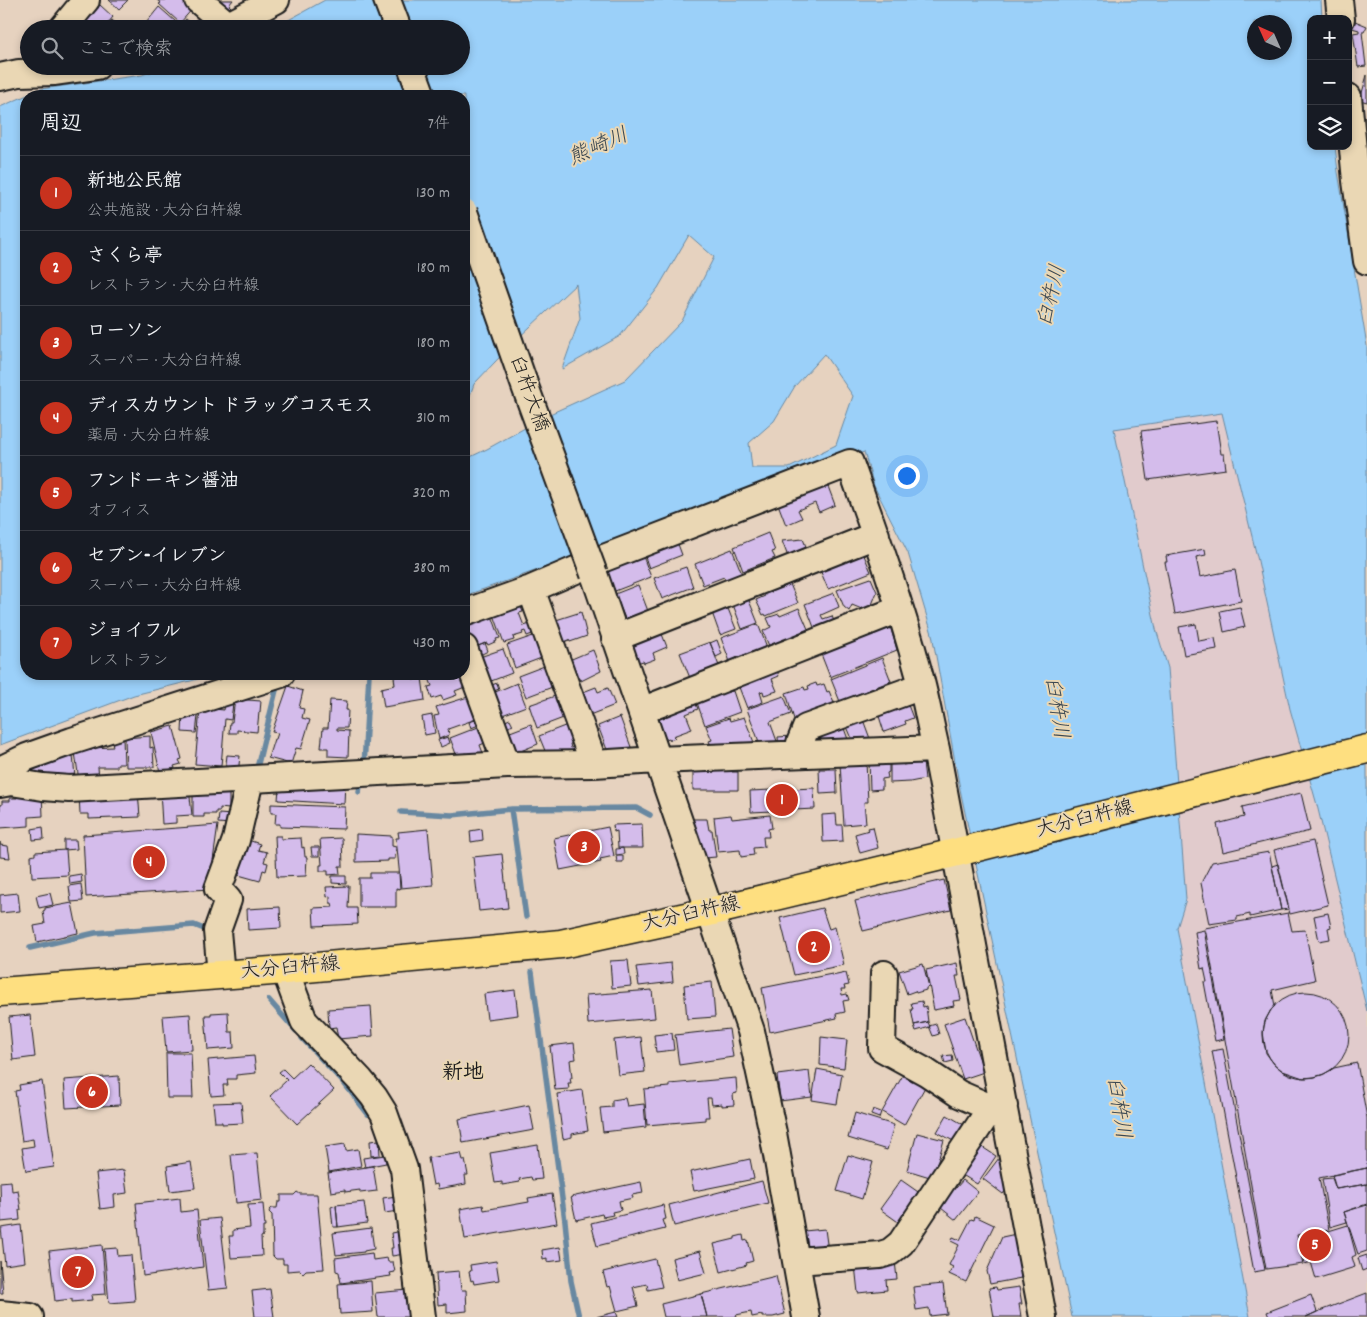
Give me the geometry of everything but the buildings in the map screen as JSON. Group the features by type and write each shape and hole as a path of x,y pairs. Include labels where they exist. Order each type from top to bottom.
{"main road":[{"name":"大分臼杵線","path":"0,992 285,970 561,944 710,912 960,852 1367,749"}],"street":[{"path":"69,20 86,0"},
{"path":"198,0 218,20"},
{"path":"238,20 276,0"},
{"path":"387,0 395,20"},
{"path":"1339,0 1341,15"},
{"path":"415,75 420,90"},
{"path":"1349,105 1356,181 1367,261"},
{"name":"臼杵大橋","path":"470,229 594,574 751,1031 773,1133 806,1317"},
{"path":"470,612 850,463 876,534 922,686 960,852 997,1107 1043,1317"},
{"path":"616,638 876,534"},
{"path":"531,589 594,764"},
{"path":"640,711 900,609"},
{"path":"470,664 507,765"},
{"path":"0,770 27,757 72,741 262,680"},
{"path":"800,754 800,743 806,728 922,686"},
{"path":"0,784 11,782 69,789 507,765 594,764 800,754 936,750"},
{"path":"221,975 217,932 228,900 218,889 236,840 250,780"},
{"path":"285,970 304,1021 360,1080 384,1113 404,1169 422,1317"},
{"path":"884,974 882,1048 926,1072 959,1094 997,1107"},
{"path":"796,1261 880,1255 890,1252 901,1243 997,1107"},
{"path":"0,1314 30,1317"}],"shaded area":[{"path":"1222,413 1258,561 1290,709 1317,805 1367,1011 1367,1317 1250,1317 1177,928 1186,899 1168,668 1156,629 1114,428"}],"water":[{"path":"325,0 1321,0 1322,15 1307,15 1307,150 1335,150 1367,346 1367,1011 1317,805 1290,709 1258,561 1222,413 1114,429 1156,629 1168,668 1186,899 1177,928 1250,1317 1072,1317 960,789 932,634 908,553 874,486 864,452 744,497 470,594 470,457 552,413 625,380 682,321 714,257 689,235 658,288 620,336 562,369 580,318 576,284 515,341 474,384 470,395 470,90 39,90 142,75 470,75 470,20 288,20","holes":["824,354 853,396 836,445 789,468 752,468 749,443 774,421 795,386"]},
{"path":"20,98 20,680 195,680 134,695 0,745 0,107"}],"waterway":[{"path":"364,767 369,680"},
{"path":"256,772 277,686"},
{"path":"359,792 361,781"},
{"path":"401,812 452,815 511,809 637,808 650,815"},
{"path":"511,809 526,917"},
{"path":"30,948 95,933 194,925 204,929"},
{"path":"532,972 565,1221 571,1281 579,1317"},
{"path":"269,1000 296,1031"},
{"path":"302,1038 344,1083 368,1114"}],"place":[{"name":"新地公民館","path":"782,800"},
{"name":"ローソン","path":"584,847"},
{"name":"ディスカウント ドラッグコスモス","path":"149,862"},
{"name":"さくら亭","path":"814,947"},
{"name":"セブン-イレブン","path":"92,1092"},
{"name":"フンドーキン醤油","path":"1315,1245"},
{"name":"ジョイフル","path":"78,1272"}],"district":[{"name":"新地","path":"463,1074"}],"water label":[{"name":"熊崎川","path":"599,148"},
{"name":"臼杵川","path":"1053,296"},
{"name":"臼杵川","path":"1055,708"},
{"name":"臼杵川","path":"1117,1108"}]}
